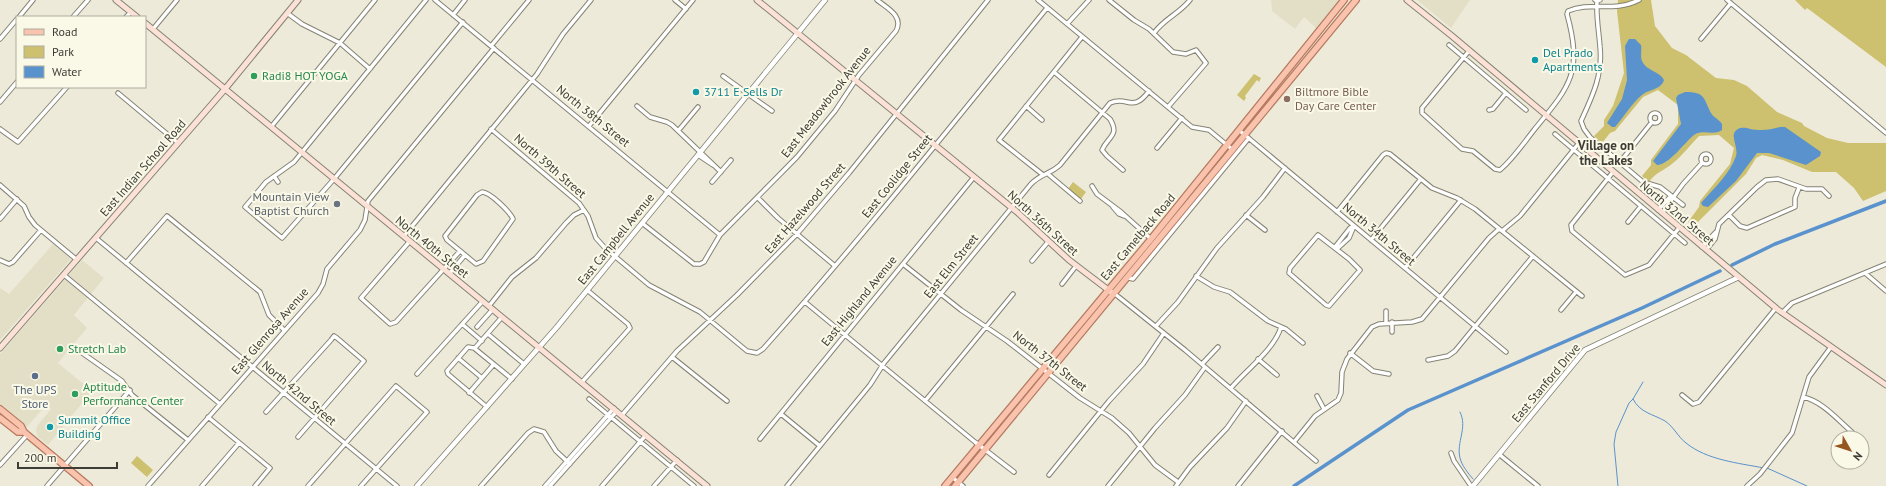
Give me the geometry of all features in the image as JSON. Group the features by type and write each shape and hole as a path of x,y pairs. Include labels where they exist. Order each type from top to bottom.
{"main road":[{"path":"116,0 136,16"},
{"name":"East Indian School Road","path":"0,348 225,89 298,0"},
{"name":"North 36th Street","path":"757,0 1032,224 1048,242 1076,266 1115,294"},
{"name":"East Camelback Road","path":"959,485 986,449 1128,278 1182,216 1233,150 1247,137 1291,79 1356,0"},
{"name":"North 32nd Street","path":"1407,0 1782,313 1886,385"},
{"name":"East Camelback Road","path":"945,486 1228,146 1343,2"},
{"path":"1343,2 1348,9"},
{"name":"North 40th Street","path":"146,24 707,486"},
{"path":"1285,74 1291,79"},
{"path":"1174,210 1182,216"},
{"path":"0,409 21,426 26,434 89,486"},
{"path":"0,418 18,432 26,434"}],"street":[{"path":"20,16 33,0"},
{"path":"74,16 88,0"},
{"path":"153,29 177,0"},
{"path":"271,127 375,0"},
{"path":"426,0 290,166 266,182 245,207 282,238 334,179 463,22"},
{"name":"North 38th Street","path":"435,0 720,234"},
{"path":"453,15 465,0"},
{"name":"East Glenrosa Avenue","path":"148,486 318,293 323,284 327,268 360,230 365,220 368,201 493,47 528,0"},
{"path":"404,236 532,79 563,34 591,0"},
{"path":"675,0 686,9"},
{"path":"589,126 693,0"},
{"name":"East Campbell Avenue","path":"417,486 540,347 825,0"},
{"name":"East Meadowbrook Avenue","path":"642,223 686,259 694,264 704,262 720,234 758,198 797,157 835,111 856,81 896,31 899,20 877,0"},
{"name":"East Hazelwood Street","path":"622,415 672,357 768,265 797,234 849,173 988,0"},
{"path":"1038,0 1182,118 1195,128 1209,130 1233,150"},
{"path":"1067,24 1089,0"},
{"path":"1109,0 1134,20 1154,33 1173,52 1186,54 1196,50 1206,63 1168,107"},
{"path":"1154,33 1164,20 1178,13 1190,0"},
{"path":"1597,0 1596,18 1600,52 1598,79 1581,121 1584,129 1590,137 1643,182 1660,187 1683,205"},
{"path":"1469,51 1422,108 1422,113 1462,149 1473,151 1495,169 1500,170 1560,99 1567,87 1574,63 1573,37 1567,14 1568,12 1579,8 1623,6 1639,0"},
{"path":"1727,0 1886,133"},
{"path":"1701,39 1731,3"},
{"name":"East Coolidge Street","path":"757,353 763,349 805,302 1047,8"},
{"path":"127,16 131,12"},
{"path":"288,13 302,24 340,43 370,69"},
{"path":"0,39 16,20"},
{"path":"1082,37 999,140 1042,174 1048,174 1060,164 1102,112 1114,101 1136,104 1149,91"},
{"path":"1449,45 1526,110"},
{"path":"1054,72 1110,120 1115,130 1113,136 1104,147 1103,153 1123,170"},
{"path":"723,76 772,111"},
{"path":"0,102 16,83"},
{"path":"0,129 18,142 65,88"},
{"path":"118,93 178,143"},
{"path":"1489,110 1493,109 1506,93"},
{"path":"637,106 650,117 667,122 721,172"},
{"path":"1026,106 1042,120"},
{"path":"678,131 698,107"},
{"path":"1157,148 1182,118"},
{"path":"1620,162 1652,122"},
{"name":"North 39th Street","path":"491,129 569,193 584,210 596,238 614,257 658,291 692,307 747,351 757,353"},
{"name":"North 34th Street","path":"1240,130 1506,352"},
{"name":"North 32nd Street","path":"1554,134 1686,243"},
{"name":"East Camelback Road","path":"1182,216 1247,137"},
{"path":"1294,442 1315,416 1334,404 1340,396 1342,372 1350,353 1372,327 1386,322 1412,322 1422,319 1489,238 1520,216 1579,143"},
{"path":"1337,212 1386,153 1432,188 1461,200 1501,230 1582,296"},
{"path":"712,182 731,160"},
{"path":"1660,212 1702,162"},
{"path":"1156,326 1178,302 1196,276 1246,215 1269,190 1285,168"},
{"path":"1613,172 1570,228 1625,275 1649,265 1679,228"},
{"name":"East Elm Street","path":"787,486 870,385 882,366 1012,208 1042,174"},
{"path":"1048,174 1080,201"},
{"path":"274,176 278,182"},
{"name":"East Highland Avenue","path":"760,438 974,177"},
{"path":"1704,249 1716,232 1719,224 1756,186 1766,180 1778,179 1799,188 1822,189 1829,196"},
{"path":"1370,240 1420,180"},
{"path":"0,185 17,199 26,209 32,222 77,260"},
{"path":"1092,186 1094,192 1151,239"},
{"path":"1729,215 1740,226 1747,228 1795,207 1795,198 1799,188"},
{"path":"486,192 509,213 513,220 481,263 476,264 460,251 447,240 446,234 479,193 486,192"},
{"path":"758,198 835,266"},
{"path":"0,219 17,199"},
{"path":"1405,268 1461,200"},
{"path":"1628,222 1641,206"},
{"path":"476,328 512,278 536,258 574,215 584,210"},
{"path":"1246,215 1265,230"},
{"path":"126,263 167,216 260,292 269,315 284,330"},
{"path":"1336,248 1344,235 1354,226"},
{"path":"1336,248 1349,238 1354,226"},
{"path":"0,260 9,264 17,258 41,230"},
{"path":"1318,235 1336,248 1360,270 1329,306 1289,273 1290,268 1318,235"},
{"path":"1344,235 1349,238"},
{"name":"North 42nd Street","path":"96,238 397,486"},
{"path":"410,241 361,298 390,324 396,322 460,251"},
{"path":"1032,261 1048,242"},
{"path":"449,274 465,255"},
{"path":"1428,360 1452,354 1533,256"},
{"path":"451,262 456,266"},
{"name":"North 37th Street","path":"903,264 1080,398 1122,426 1155,465 1178,482"},
{"path":"1782,313 1792,303 1886,264"},
{"path":"1062,284 1076,266"},
{"path":"1865,273 1886,291"},
{"path":"64,275 220,404"},
{"path":"1196,276 1214,287 1230,292 1268,321 1282,327 1303,343"},
{"name":"East Stanford Drive","path":"1472,486 1500,455 1585,350 1739,277"},
{"path":"582,382 630,328 628,324 587,290"},
{"path":"1561,310 1576,292"},
{"path":"925,401 1013,294"},
{"name":"North 36th Street","path":"1115,294 1204,365 1316,461"},
{"path":"417,374 483,301"},
{"path":"805,302 1014,472"},
{"path":"1682,395 1693,404 1699,402 1776,308"},
{"path":"1386,311 1386,322"},
{"path":"475,348 502,316"},
{"path":"1392,322 1392,332"},
{"path":"462,324 482,340"},
{"path":"1231,388 1248,373 1278,335 1282,327"},
{"path":"1049,475 1101,411 1143,364 1164,333"},
{"path":"488,334 524,364"},
{"path":"266,412 334,336 364,361 298,438"},
{"path":"1108,486 1185,395 1218,346"},
{"path":"487,407 448,374 447,371 458,358 468,347 475,348 512,379"},
{"path":"1747,486 1765,468 1792,433 1809,377 1831,347"},
{"path":"78,350 118,377 130,390 132,395 188,440"},
{"path":"1350,353 1373,371 1389,374"},
{"path":"672,357 727,401"},
{"path":"458,358 482,378"},
{"path":"1258,359 1277,375"},
{"path":"469,393 494,364"},
{"path":"308,486 396,386 427,412 361,486"},
{"path":"47,486 130,390"},
{"path":"1317,396 1324,409"},
{"path":"1803,397 1815,401 1850,430"},
{"path":"589,399 694,486"},
{"path":"1176,486 1223,432 1246,401"},
{"path":"545,486 568,463 615,409"},
{"path":"781,414 820,446"},
{"path":"208,417 270,468 255,486"},
{"path":"481,486 528,433 537,429 543,431 556,451 568,463"},
{"path":"1238,486 1282,431"},
{"path":"0,465 26,434"},
{"path":"602,486 646,435"},
{"path":"202,486 240,443"},
{"path":"1451,453 1454,462 1472,486"},
{"path":"1500,455 1538,486"},
{"path":"654,486 677,460"},
{"path":"550,486 568,463"},
{"path":"952,477 959,485"}],"shaded area":[{"path":"1271,0 1339,0 1316,28 1304,17 1295,29 1272,11"},
{"path":"1417,0 1470,0 1451,28"},
{"path":"53,244 71,259 0,340 0,288 9,294"},
{"path":"82,260 104,278 74,315 87,328 58,363 92,391 48,445 38,437 36,431 37,426 51,409 46,405 27,427 0,405 0,354"}],"green space":[{"path":"1618,0 1651,0 1655,26 1672,48 1686,55 1716,78 1734,80 1747,86 1777,112 1802,123 1804,126 1827,138 1848,143 1886,143 1886,191 1863,201 1854,188 1836,172 1812,172 1783,160 1762,155 1756,158 1746,174 1693,227 1688,222 1699,207 1700,201 1730,164 1734,148 1719,135 1699,136 1677,160 1649,182 1642,176 1651,165 1651,160 1678,124 1678,105 1658,90 1643,97 1615,131 1610,133 1602,143 1594,136 1604,126 1604,120 1613,106 1624,73 1617,11"},
{"path":"1795,0 1886,0 1886,67 1807,8 1805,10"},
{"path":"1254,74 1261,78 1259,82 1257,80 1245,96 1246,98 1244,101 1237,95"},
{"path":"1073,182 1086,192 1081,199 1068,189"},
{"path":"137,456 153,470 147,477 131,463"}],"water":[{"path":"1629,39 1635,39 1641,45 1642,61 1647,67 1664,80 1658,88 1645,93 1638,99 1615,127 1612,127 1607,123 1622,99 1627,80 1625,46"},
{"path":"1685,92 1697,93 1703,97 1711,113 1722,124 1722,130 1719,132 1697,133 1667,161 1657,165 1653,161 1681,124 1676,98 1678,95"},
{"path":"1785,127 1821,152 1820,156 1806,165 1769,153 1757,153 1736,181 1708,207 1703,206 1701,203 1730,169 1736,156 1737,152 1734,137 1735,131 1743,128 1762,130"}],"waterway":[{"path":"1732,265 1775,244 1886,201"},
{"path":"1294,486 1408,410 1642,308 1720,271"},
{"path":"1618,486 1614,444 1616,432 1629,403 1643,382"},
{"path":"1633,399 1636,404 1647,413 1668,423 1683,441 1694,449 1723,460 1764,468"},
{"path":"1460,412 1463,424 1459,446 1460,458 1467,472 1473,479"},
{"path":"1767,468 1807,486"}],"place":[{"name":"Del Prado Apartments","path":"1535,60"},
{"name":"Radi8 HOT YOGA","path":"254,76"},
{"name":"3711 E Sells Dr","path":"696,92"},
{"name":"Biltmore Bible Day Care Center","path":"1287,99"},
{"name":"Mountain View Baptist Church","path":"337,204"},
{"name":"Stretch Lab","path":"60,349"},
{"name":"The UPS Store","path":"35,376"},
{"name":"Aptitude Performance Center","path":"75,394"},
{"name":"Summit Office Building","path":"50,427"}],"district":[{"name":"Village on the Lakes","path":"1606,152"}]}
